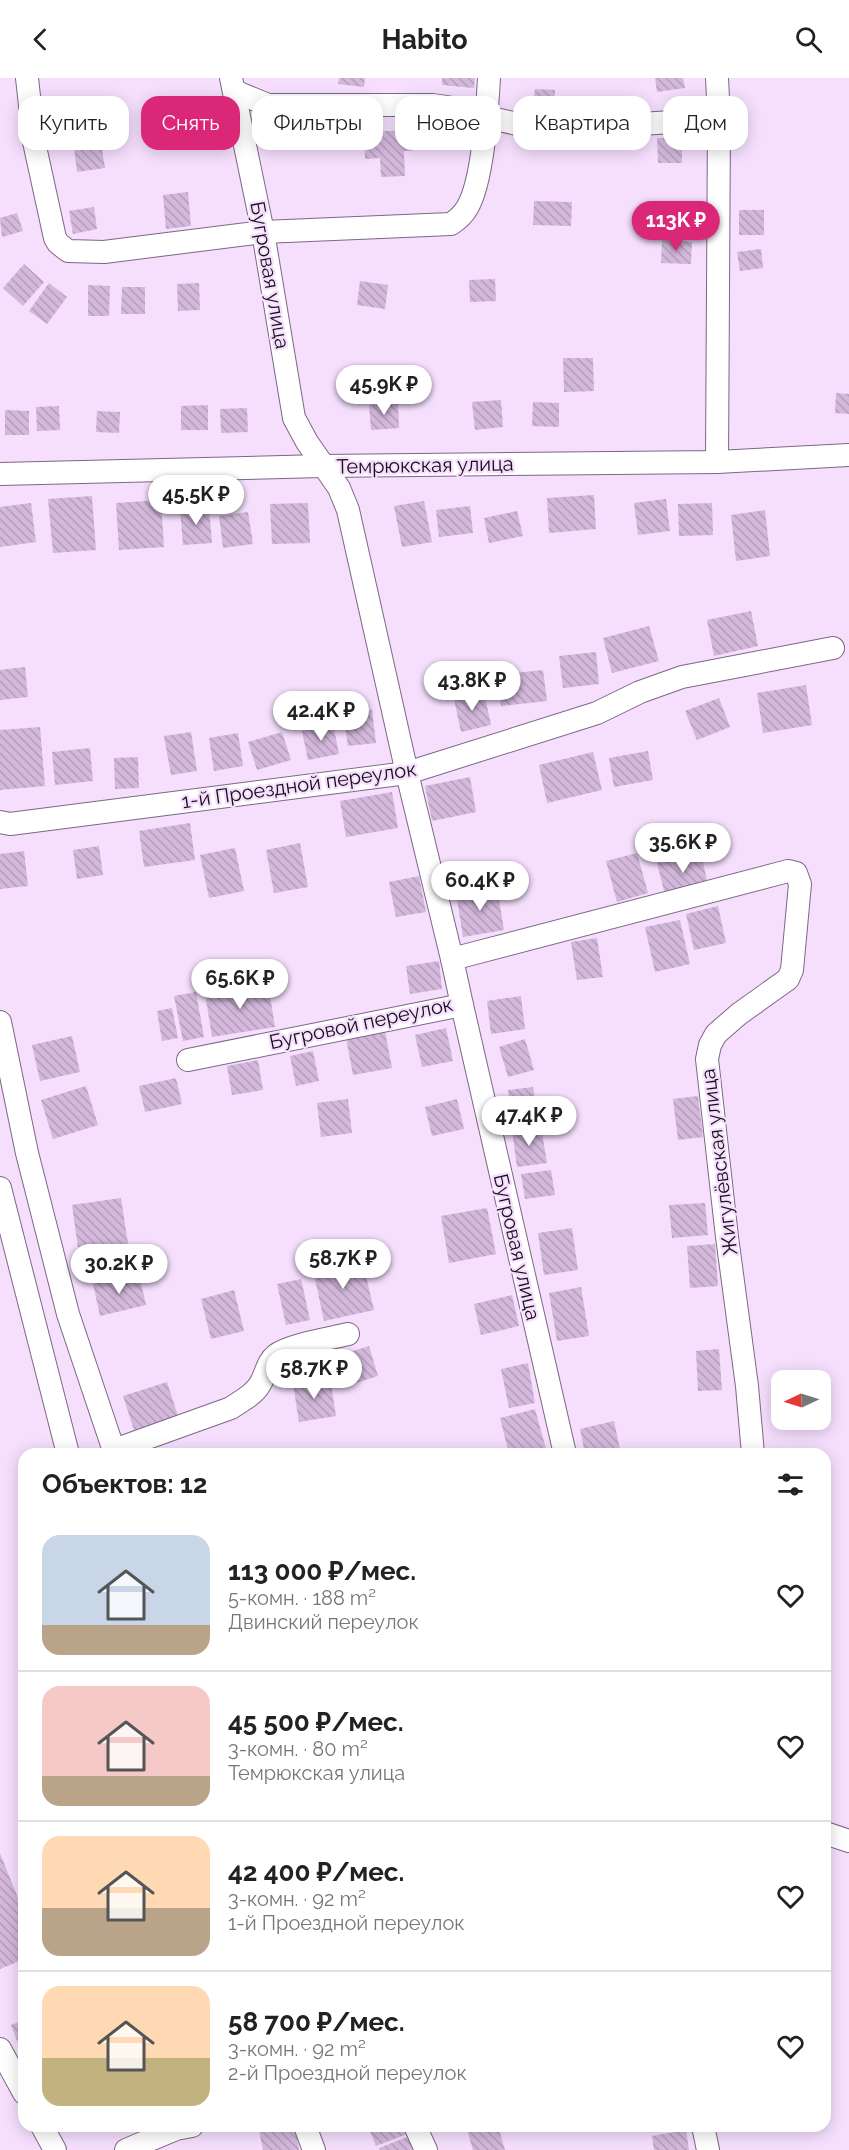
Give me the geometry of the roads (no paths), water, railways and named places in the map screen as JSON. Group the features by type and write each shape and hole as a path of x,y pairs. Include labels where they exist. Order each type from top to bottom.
{"street":[{"path":"27,78 34,142 55,238 68,251 104,252 263,232 450,225 460,217 472,198 481,150"},
{"path":"488,96 489,78"},
{"path":"717,78 718,96"},
{"path":"233,85 268,105 395,105"},
{"name":"Бугровая улица","path":"233,85 263,232 294,418 322,466 339,488 348,510 407,773"},
{"path":"501,120 522,125 594,127 663,123"},
{"path":"717,462 719,150"},
{"name":"Темрюкская улица","path":"0,474 322,466 717,462 849,455"},
{"name":"1-й Проездной переулок","path":"0,822 10,824 407,773 597,713 640,692 682,677 833,648"},
{"path":"407,773 452,958"},
{"name":"Жигулёвская улица","path":"452,958 788,871 796,873 800,884 792,970 788,979 739,1014 716,1034 710,1045 707,1059 752,1448"},
{"name":"Бугровой переулок","path":"188,1060 462,1005 452,958"},
{"name":"Бугровая улица","path":"462,1005 564,1448"},
{"path":"0,1022 27,1153 68,1314 114,1448"},
{"path":"0,1188 7,1247 66,1448"},
{"path":"126,1448 231,1408 247,1398 260,1385 270,1361 276,1354 348,1334"},
{"path":"831,1835 849,1841"},
{"path":"0,2049 18,2082"},
{"path":"45,2132 55,2150"},
{"path":"126,2150 169,2132"},
{"path":"306,2132 314,2150"},
{"path":"418,2132 426,2150"},
{"path":"704,2132 708,2150"}]}
